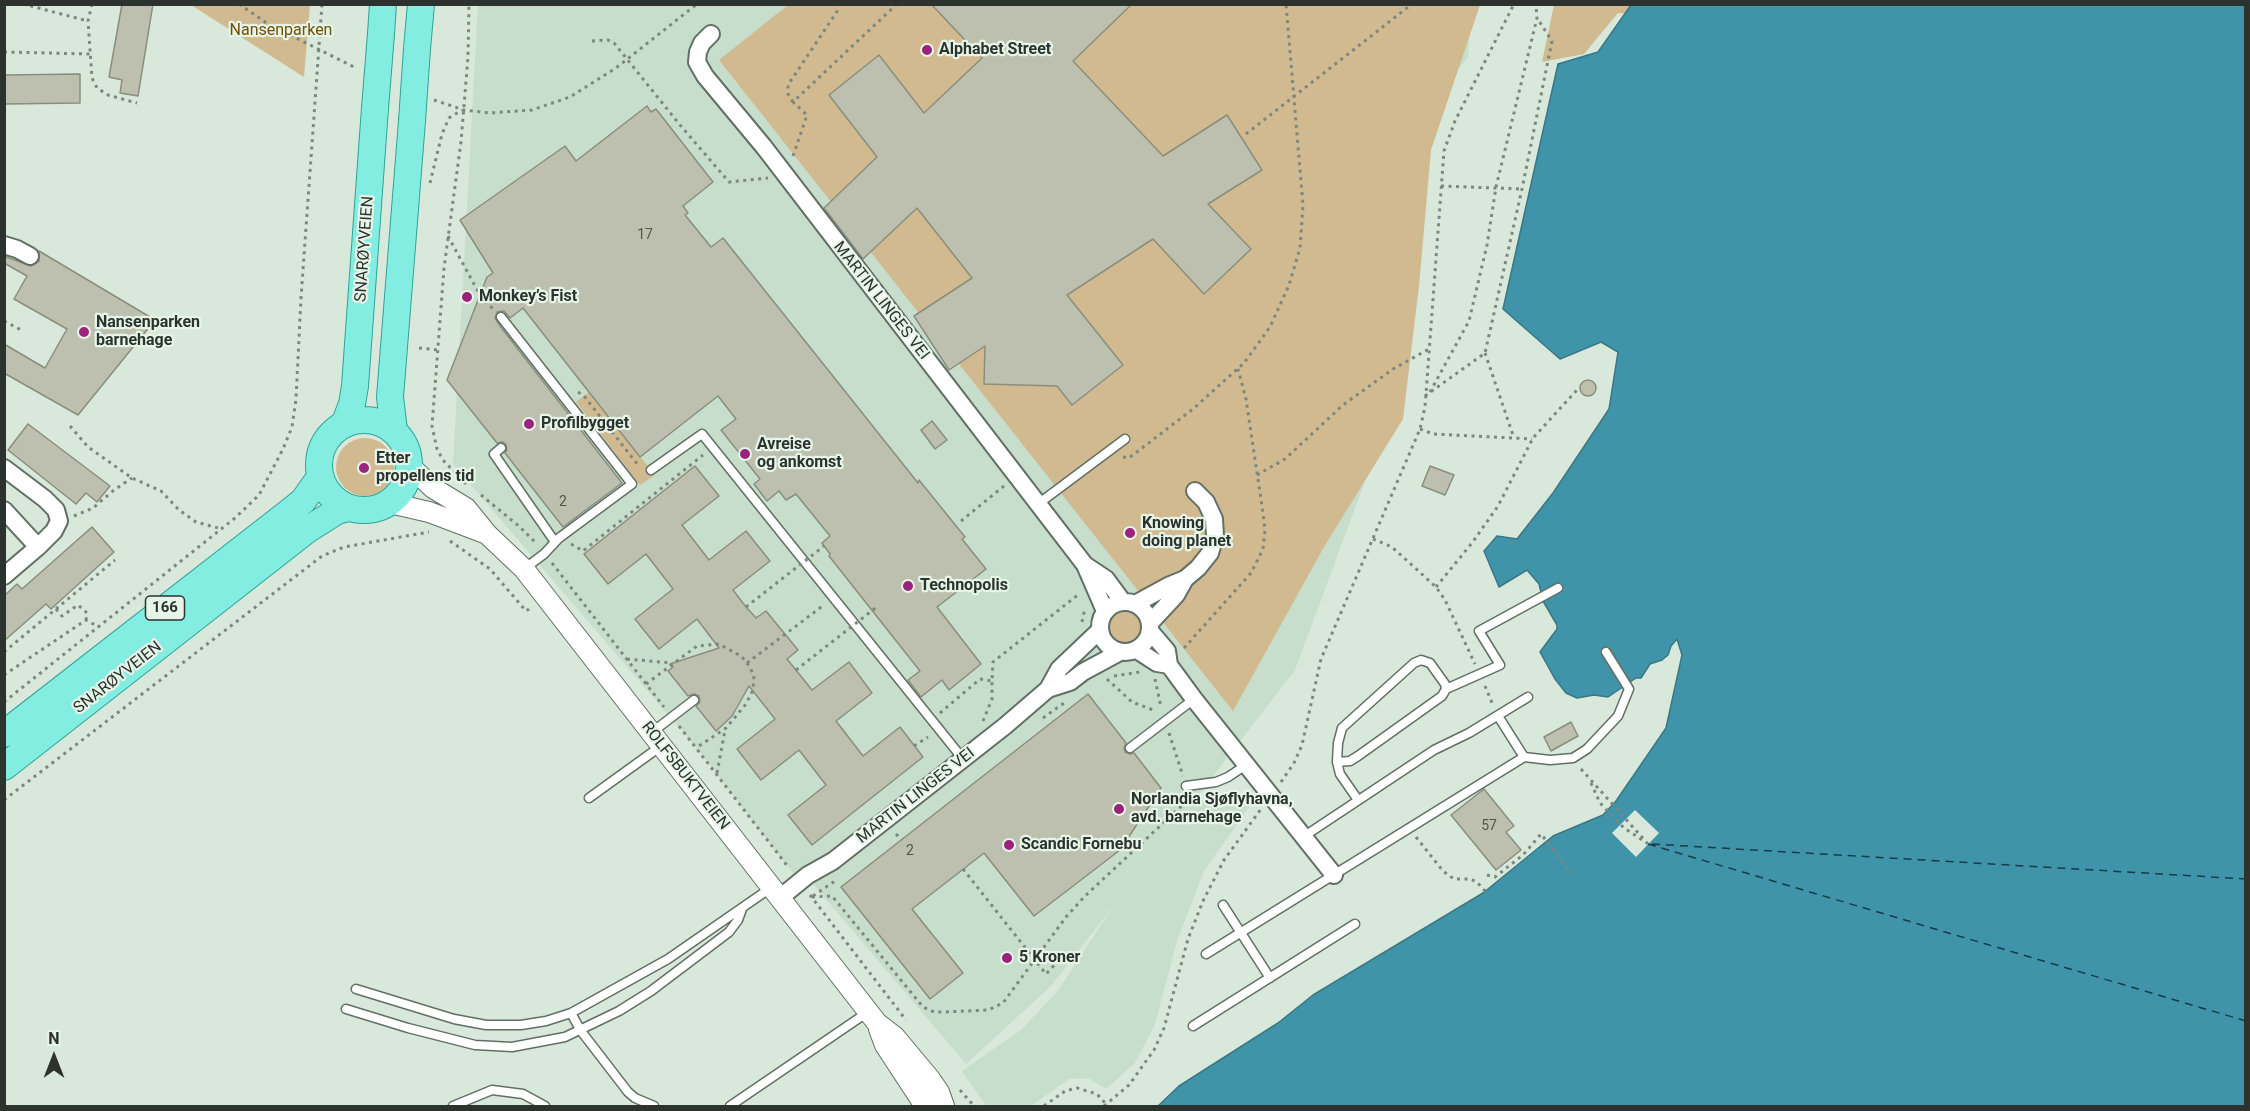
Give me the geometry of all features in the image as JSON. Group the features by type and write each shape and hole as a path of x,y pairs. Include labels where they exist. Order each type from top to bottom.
{"main road":[{"name":"SNARØYVEIEN","path":"344,425 352,404 355,386 383,4"},
{"path":"394,431 390,405 391,386 421,4"},
{"path":"344,425 365,420 375,421 394,431 406,447 410,466 404,487 390,503"},
{"name":"166","path":"320,477 319,459 325,442 344,425"},
{"name":"SNARØYVEIEN","path":"4,734 303,501 320,477"},
{"path":"320,477 331,496 349,508"},
{"name":"166","path":"349,508 365,511 390,503"},
{"name":"SNARØYVEIEN","path":"4,767 307,530 337,511 349,508"}],"street":[{"name":"MARTIN LINGES VEI","path":"711,34 702,43 698,52 700,69 752,132 1085,565 1105,611"},
{"path":"4,245 30,256"},
{"name":"ROLFSBUKTVEIEN","path":"410,466 433,488 466,508 487,534 524,569 873,1018 895,1037 930,1079 939,1092 944,1107"},
{"path":"4,468 45,499 56,510 59,521 54,531 4,576"},
{"path":"1169,665 1107,645 1099,631 1100,621 1105,611 1114,604 1129,603 1185,579 1204,562 1210,553 1215,527 1211,510 1195,491"},
{"name":"ROLFSBUKTVEIEN","path":"390,503 429,512 487,534"},
{"path":"4,510 38,547"},
{"name":"MARTIN LINGES VEI","path":"1085,565 1106,579 1129,603"},
{"path":"1129,651 1146,642 1150,627 1176,596 1185,579"},
{"path":"1129,603 1144,611 1150,627 1167,651 1169,665 1246,765 1268,800 1303,837 1334,875"},
{"name":"MARTIN LINGES VEI","path":"776,892 800,882 832,861 963,759 1048,689 1059,669 1099,631"},
{"name":"MARTIN LINGES VEI","path":"1048,689 1070,682 1083,672 1129,651"},
{"name":"ROLFSBUKTVEIEN","path":"873,1018 885,1045 925,1107"}],"lane":[{"path":"501,317 560,396 632,484 557,540 544,554 524,569"},
{"path":"651,470 702,434 963,759"},
{"path":"1038,504 1125,439"},
{"path":"501,448 494,454 557,540"},
{"path":"1337,762 1350,761 1358,756 1442,696 1446,689 1500,665 1479,631 1558,588"},
{"path":"1206,954 1524,757 1550,760 1573,758 1595,741 1618,716 1629,689 1606,652"},
{"path":"1358,800 1340,774 1337,762 1342,728 1414,663 1421,660 1430,663 1446,689"},
{"path":"1303,837 1434,750 1498,716 1528,697"},
{"path":"1130,748 1194,699"},
{"path":"589,798 656,739 671,716 694,700"},
{"path":"1498,716 1524,757"},
{"path":"1186,786 1216,782 1246,765"},
{"path":"356,989 454,1019 486,1025 521,1025 572,1013 668,959 742,909 776,892"},
{"path":"1223,905 1270,978"},
{"path":"346,1009 449,1040 492,1047 533,1044 565,1037 619,1011 675,973 729,932 738,920 742,909"},
{"path":"1193,1026 1355,924"},
{"path":"572,1013 581,1031 628,1092 654,1107"},
{"path":"730,1107 873,1018"},
{"path":"453,1107 492,1090 523,1094 545,1107"}],"path":[{"path":"23,4 88,21"},
{"path":"92,4 88,21 92,78 97,88 108,95 137,103"},
{"path":"239,4 268,24 361,71"},
{"path":"4,702 222,529 259,495 292,427 296,399 322,4"},
{"path":"468,486 443,460 433,437 433,412 448,235 464,110 469,4"},
{"path":"434,100 464,110 490,113 532,110 570,97 627,58 697,4"},
{"path":"592,41 608,40 627,58 729,182 786,176 807,116 788,94 788,85 838,10 839,4"},
{"path":"793,102 897,4"},
{"path":"1106,453 1129,458 1193,409 1238,369 1261,340 1279,311 1300,248 1303,205 1286,4"},
{"path":"1246,134 1412,4"},
{"path":"1044,1107 1065,1091 1077,1088 1097,1094 1106,1106 1129,1085 1154,1050 1169,1013 1188,939 1203,901 1224,860 1298,756 1322,659 1420,429 1427,395 1444,151 1448,138 1514,4"},
{"path":"1427,395 1469,321 1487,245 1496,187 1537,18 1536,4"},
{"path":"1514,438 1485,353 1552,41 1537,18"},
{"path":"4,52 90,54"},
{"path":"428,192 448,118 464,110"},
{"path":"1441,186 1522,189"},
{"path":"448,235 482,297 501,317"},
{"path":"4,321 23,331"},
{"path":"419,348 438,350"},
{"path":"1257,476 1285,459 1343,405 1393,369 1429,348"},
{"path":"1427,395 1485,353"},
{"path":"1106,677 1132,702 1163,713 1154,680 1239,588 1257,565 1263,549 1265,530 1244,385 1238,369"},
{"path":"560,396 576,390 584,396 644,473 651,470"},
{"path":"1436,587 1472,543 1498,506 1532,439 1577,390"},
{"path":"70,426 88,447 132,478 161,491 179,510 196,522 222,529"},
{"path":"1420,429 1433,434 1532,439"},
{"path":"557,540 583,551 713,447"},
{"path":"961,521 1016,476"},
{"path":"59,521 93,508 114,489 132,478"},
{"path":"475,490 520,527 544,554 912,1028"},
{"path":"4,800 322,556 344,547 432,532"},
{"path":"441,537 465,550 490,569 526,611 529,609"},
{"path":"1373,539 1392,547 1436,587 1445,600 1498,716"},
{"path":"746,607 824,546"},
{"path":"4,652 115,560"},
{"path":"982,723 992,699 993,662 1092,583"},
{"path":"747,663 834,598"},
{"path":"4,675 86,620 87,613 78,605 62,616 56,609"},
{"path":"796,670 878,606"},
{"path":"86,620 99,627"},
{"path":"646,684 697,646 719,644 741,656 747,663 754,675 753,690 746,704 726,728 696,748"},
{"path":"627,658 672,663"},
{"path":"932,720 980,679 992,681"},
{"path":"812,897 832,896 923,1007 934,1012 996,1008 1003,1003 1066,917 1085,896 1190,798 1165,721"},
{"path":"717,775 726,728"},
{"path":"1573,758 1590,781 1631,822 1648,844 1624,828 1600,803 1590,781"},
{"path":"1221,795 1247,794 1268,800"},
{"path":"1409,828 1443,871 1454,879 1470,879 1477,882 1485,891"},
{"path":"895,832 902,840"},
{"path":"1487,874 1495,877 1524,855 1541,834 1572,874"},
{"path":"963,869 1046,974 1060,959"},
{"path":"955,1084 974,1107"}],"shaded area":[{"path":"478,5 1472,5 1468,57 1418,122 1377,449 1295,670 1194,801 1240,798 1252,803 1204,871 1177,941 1155,1024 1135,1063 1106,1089 1088,1078 1069,1079 1031,1106 986,1106 962,1071 1021,1030 1057,992 1114,905 1051,986 966,1064 807,877 800,882 694,745 453,464"}],"green space":[{"name":"Nansenparken","path":"191,5 310,5 304,77"},
{"path":"788,5 1480,5 1431,150 1419,286 1403,419 1324,547 1233,711 719,60"},
{"path":"1554,5 1766,5 1669,17 1618,13 1584,54 1542,62"},
{"path":"589,392 655,475 640,485 576,402"},
{"path":"365,438 376,440 389,451 394,467 392,478 381,491 365,496 354,494 341,483 336,467 338,456 349,443"},
{"path":"1124,608 1137,613 1142,626 1137,639 1124,644 1111,639 1106,626 1111,613"}],"water":[{"path":"1631,5 2245,5 2245,1106 1158,1106 1179,1086 1278,1023 1313,995 1483,893 1553,836 1603,815 1616,801 1666,728 1682,655 1677,639 1668,655 1650,664 1641,678 1636,678 1608,697 1594,695 1577,698 1566,693 1540,652 1557,629 1557,625 1543,601 1539,584 1527,570 1499,587 1484,551 1497,536 1517,539 1553,493 1609,409 1618,352 1601,342 1560,359 1503,309 1558,64 1598,52"}],"pier":[{"path":"1635,810 1659,833 1636,857 1612,833"}],"building":[{"path":"122,4 153,4 138,96 120,93 122,80 109,77"},
{"path":"931,4 1132,4 1073,61 1163,156 1227,115 1262,170 1208,204 1251,249 1204,294 1153,239 1067,295 1123,365 1072,405 1057,386 984,384 985,346 949,370 914,316 972,278 917,208 863,259 824,208 877,157 829,95 879,55 924,113 982,58"},
{"path":"80,74 80,103 4,104 4,75"},
{"path":"647,106 651,112 656,109 713,182 683,206 688,213 685,215 711,247 723,238 918,483 919,480 965,537 962,539 986,569 937,607 981,664 949,690 942,680 921,697 908,680 920,671 829,556 830,554 822,543 830,536 796,494 786,500 779,491 767,501 754,484 760,479 721,430 736,419 718,396 640,457 523,308 510,318 504,311 497,312 495,318 500,326 622,483 563,527 505,453 506,444 497,443 447,380 487,277 493,273 460,220 565,146 576,161"},
{"path":"39,251 155,320 78,415 4,373 4,344 45,368 67,329 14,299 27,276 4,263 4,256 31,266 39,261"},
{"path":"1585,380 1591,380 1596,388 1594,394 1585,396 1580,391 1580,385"},
{"path":"932,421 947,440 935,449 921,430"},
{"path":"28,424 110,486 97,502 86,493 76,504 8,450"},
{"path":"695,466 719,496 682,525 709,560 746,531 770,561 733,590 746,607 756,618 766,611 798,650 787,659 812,690 849,662 872,693 836,721 863,756 900,727 923,757 812,845 788,815 826,785 799,750 761,780 737,749 775,719 749,686 732,716 716,731 696,706 700,702 699,696 694,694 688,696 668,671 673,667 670,664 719,648 697,619 659,649 635,619 673,589 646,554 608,584 584,554"},
{"path":"1430,466 1454,475 1445,495 1422,486"},
{"path":"92,527 114,552 51,609 46,604 4,641 4,596 17,584 22,589"},
{"name":"Scandic Fornebu","path":"1088,694 1126,743 1125,752 1134,753 1161,788 1120,850 1034,916 984,853 912,909 963,973 930,999 841,887"},
{"path":"1571,722 1578,736 1551,751 1544,737"},
{"path":"1484,789 1514,826 1506,832 1521,850 1496,870 1451,815"}],"ferry route":[{"path":"1648,844 2246,1021"},
{"path":"1652,844 2246,879"}],"place":[{"name":"Alphabet Street","path":"927,50"},
{"name":"Monkey’s Fist","path":"467,297"},
{"name":"Nansenparken barnehage","path":"84,332"},
{"name":"Profilbygget","path":"529,424"},
{"name":"Avreise og ankomst","path":"745,454"},
{"name":"Etter propellens tid","path":"364,468"},
{"name":"Knowing doing planet","path":"1130,533"},
{"name":"Technopolis","path":"908,586"},
{"name":"Norlandia Sjøflyhavna, avd. barnehage","path":"1119,809"},
{"name":"Scandic Fornebu","path":"1009,845"},
{"name":"5 Kroner","path":"1007,958"}]}
